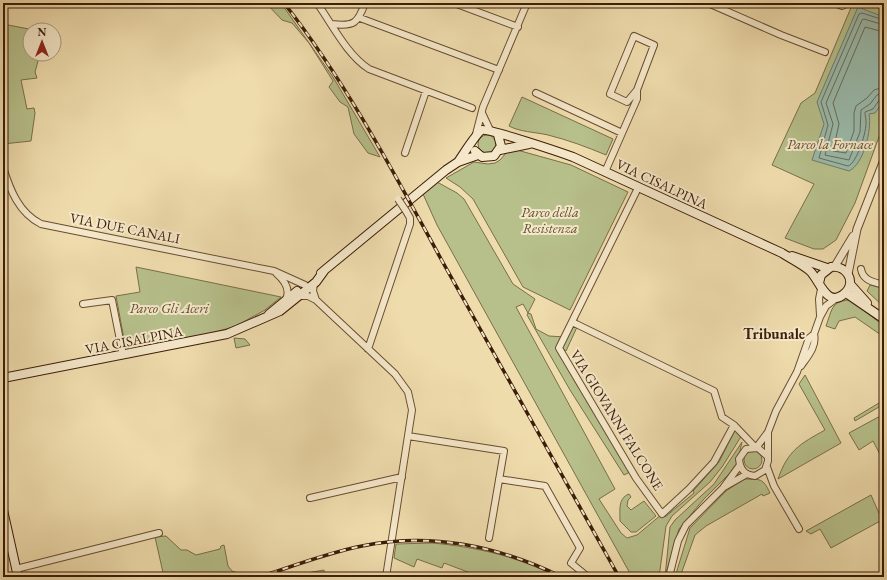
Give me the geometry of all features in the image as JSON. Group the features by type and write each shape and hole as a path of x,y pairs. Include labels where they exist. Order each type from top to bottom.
{"main road":[{"path":"476,134 483,130 490,130"},
{"name":"VIA CISALPINA","path":"490,130 498,135 530,144 545,146 782,253 831,267 840,268 848,274"},
{"name":"VIA CISALPINA","path":"264,318 458,162 473,143 476,134"},
{"path":"498,135 502,142 500,150"},
{"path":"473,143 473,147 478,155"},
{"name":"VIA CISALPINA","path":"458,162 478,155 490,158 500,150 530,144"},
{"name":"VIA CISALPINA","path":"782,253 810,271 829,296 842,295 876,312"},
{"path":"820,286 821,275 831,267"},
{"name":"VIA CISALPINA","path":"4,377 214,338 241,330 280,311 314,283 324,271"},
{"path":"842,295 850,284 848,274"},
{"name":"VIA CISALPINA","path":"850,284 884,319"},
{"path":"3,510 6,534 17,573"}],"street":[{"path":"316,3 353,55 362,65 472,108"},
{"path":"332,24 348,25 360,18 365,3"},
{"path":"454,3 518,26"},
{"path":"476,134 482,113 527,3"},
{"path":"708,3 781,35 825,52"},
{"path":"834,3 842,6 848,3"},
{"path":"360,18 499,70"},
{"path":"605,172 637,99 637,90 654,45 634,36 610,94 627,102 637,90"},
{"path":"405,153 426,91"},
{"path":"536,93 622,133"},
{"path":"482,113 490,130"},
{"path":"848,274 857,229 884,160"},
{"name":"VIA DUE CANALI","path":"3,168 19,205 32,219 41,224 274,271 305,285"},
{"name":"VIA GIOVANNI FALCONE","path":"638,188 559,348 636,478 662,514 689,489 714,462 734,425"},
{"path":"368,349 410,224 410,218 398,199"},
{"path":"831,267 857,229"},
{"path":"861,269 862,274 868,280 884,285"},
{"path":"274,271 286,284 288,291 286,300"},
{"path":"314,283 316,300"},
{"path":"820,286 820,317"},
{"path":"799,529 774,486 767,467 766,455 768,432 776,411 797,372 812,350 815,340 814,334 820,317 826,306 842,295"},
{"path":"299,296 308,296 316,300 395,374 408,392 412,410 386,577"},
{"path":"83,304 112,300 122,355"},
{"path":"572,322 714,391 722,417 734,425 755,447 762,450 766,455"},
{"path":"668,577 674,551 683,529 699,510 723,488 740,465 740,456 746,449 755,447 768,432"},
{"path":"408,436 504,451 489,538"},
{"path":"744,436 746,449"},
{"path":"740,465 747,474 755,476 761,474 767,467"},
{"path":"723,488 747,474"},
{"path":"761,474 774,486"},
{"path":"310,498 402,477"},
{"path":"500,479 545,486 580,548 571,563 588,577"},
{"path":"17,573 159,533"}],"green space":[{"path":"266,3 281,3 333,77 380,157 368,153 354,134 348,107 340,102 329,87 333,81 309,43 292,23 282,20"},
{"name":"Parco la Fornace","path":"853,3 870,3 884,10 884,123 855,203 836,240 823,249 814,249 785,238 814,184 772,165 801,103 815,93"},
{"path":"3,24 22,28 22,62 38,62 35,72 37,78 21,80 27,109 34,108 35,113 31,141 3,144"},
{"path":"522,97 613,139 606,155 563,139 518,130 509,126"},
{"path":"487,135 493,138 496,144 493,150 487,153 481,150 478,144 481,138"},
{"name":"Parco della Resistenza","path":"517,150 571,165 628,192 570,310 523,287 473,199 460,187 446,178 474,162 488,164 495,163 507,152"},
{"path":"437,182 457,193 464,199 513,284 535,299 528,313 523,304 516,307 615,489 599,499 621,533 627,538 637,535 662,514 665,517 694,493 693,491 719,462 736,428 742,435 722,467 710,482 672,516 666,526 659,577 632,577 437,225 423,194"},
{"name":"Parco Gli Aceri","path":"136,267 281,297 265,310 236,326 205,335 126,350 116,296 140,292"},
{"path":"870,285 884,288 884,307 867,291"},
{"path":"850,300 884,326 884,337 855,317 839,321 835,329 826,326 833,307 839,302"},
{"path":"528,313 531,314 536,329 549,336 565,337 576,314 578,325 566,351 560,347 632,471 624,475 570,390 527,315"},
{"path":"234,338 245,339 250,345 236,348"},
{"path":"805,375 841,443 778,479 786,461 791,454 809,439 825,430 799,384"},
{"path":"884,400 884,404 855,421 854,418"},
{"path":"884,414 884,462 873,441 859,450 849,433"},
{"path":"742,442 737,464 733,470 703,500 679,529 665,577 670,527 675,520 714,484"},
{"path":"753,451 759,454 762,460 759,466 753,469 747,466 744,460 747,454"},
{"path":"744,479 760,480 765,484 770,493 763,496 762,494 706,526 695,535 680,577 675,577 690,528 726,491"},
{"path":"629,494 631,497 628,500 627,506 631,510 644,501 656,516 636,532 631,532 620,521 621,501"},
{"path":"871,495 882,520 831,548 820,529 811,534 806,531"},
{"path":"166,536 181,550 187,550 196,555 220,549 221,546 224,545 228,566 232,571 247,576 164,577 155,537"},
{"path":"432,543 480,550 511,558 527,563 557,577 548,577 537,572 535,576 532,574 531,577 481,577 444,563 442,568 417,559 414,567 394,558 396,544"},
{"path":"324,570 325,577 289,577 289,576"}],"water":[{"path":"858,7 884,17 884,100 875,113 869,114 870,120 866,146 859,161 849,171 812,160 824,124 817,102"}],"railway":[{"path":"284,3 328,64 368,128 619,577"},
{"path":"260,577 336,552 388,542 414,541 439,541 489,550 514,557 562,577"}],"district":[{"name":"Tribunale","path":"774,333"}]}
